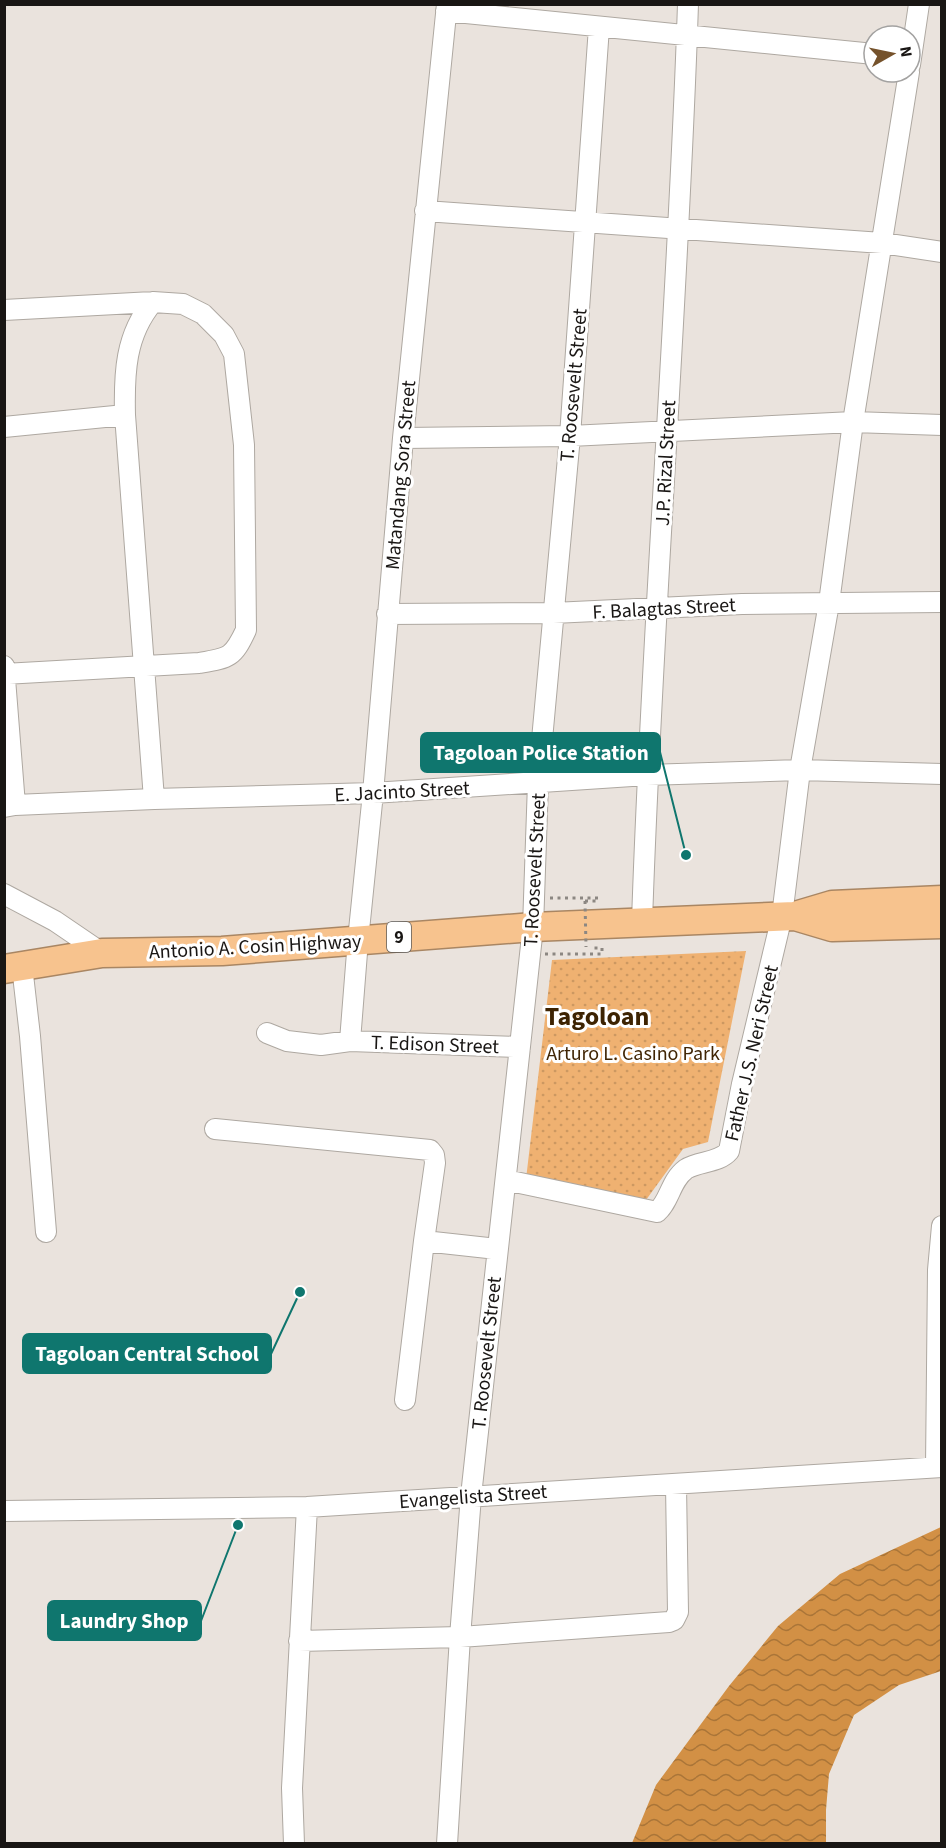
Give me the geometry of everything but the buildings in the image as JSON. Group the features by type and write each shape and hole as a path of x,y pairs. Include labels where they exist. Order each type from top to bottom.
{"highway":[{"name":"Antonio A. Cosin Highway","path":"13,967 102,953 222,951 533,927 788,916 832,905 942,900"},
{"name":"Antonio A. Cosin Highway","path":"788,916 832,927 942,924"}],"street":[{"name":"J.P. Rizal Street","path":"642,922 646,775 679,230 688,4"},
{"path":"916,24 919,4"},
{"path":"447,8 599,27 862,53"},
{"name":"Matandang Sora Street","path":"350,1041 403,438 447,8"},
{"name":"T. Roosevelt Street","path":"447,1844 471,1496 533,927 538,783 570,436 599,27"},
{"path":"788,916 800,770 829,603 853,422 907,84"},
{"path":"425,211 882,243 942,252"},
{"path":"153,302 142,315 124,374 125,415 154,799"},
{"path":"4,310 153,302 183,304 203,314 224,335 234,354 244,445 246,630 237,650 221,659 199,663 5,674"},
{"path":"4,427 125,415"},
{"path":"403,438 570,436 853,422 942,425"},
{"name":"F. Balagtas Street","path":"387,614 553,613 829,603 942,602"},
{"path":"4,666 10,806"},
{"name":"E. Jacinto Street","path":"10,806 154,799 373,793 646,775 800,770 942,774"},
{"path":"4,894 55,921 102,953"},
{"name":"Father J.S. Neri Street","path":"506,1180 657,1212 662,1207 676,1179 687,1169 704,1161 725,1156 729,1151 742,1084 788,916"},
{"path":"13,967 30,1036 46,1232"},
{"name":"T. Edison Street","path":"267,1033 287,1041 321,1046 350,1041 520,1047"},
{"path":"215,1129 430,1150 434,1155 435,1163 405,1400"},
{"path":"939,1467 942,1226"},
{"path":"424,1241 497,1249"},
{"name":"Evangelista Street","path":"4,1511 307,1507 939,1467"},
{"path":"299,1641 460,1637 674,1620 678,1612 676,1485"},
{"path":"294,1844 292,1788 307,1507"}],"path":[{"path":"530,955 602,954 602,948 586,947 585,901 599,901 599,898 534,898"}],"green space":[{"name":"Arturo L. Casino Park","path":"746,951 708,1142 683,1149 646,1200 526,1179 552,960"}],"water":[{"path":"941,1527 941,1671 899,1685 854,1715 829,1774 826,1843 632,1843 656,1785 729,1686 778,1626 840,1574"}],"place":[{"name":"Tagoloan Police Station","path":"686,855"},
{"name":"Tagoloan Central School","path":"300,1292"},
{"name":"Laundry Shop","path":"238,1525"}],"district":[{"name":"Tagoloan","path":"597,1016"}]}
